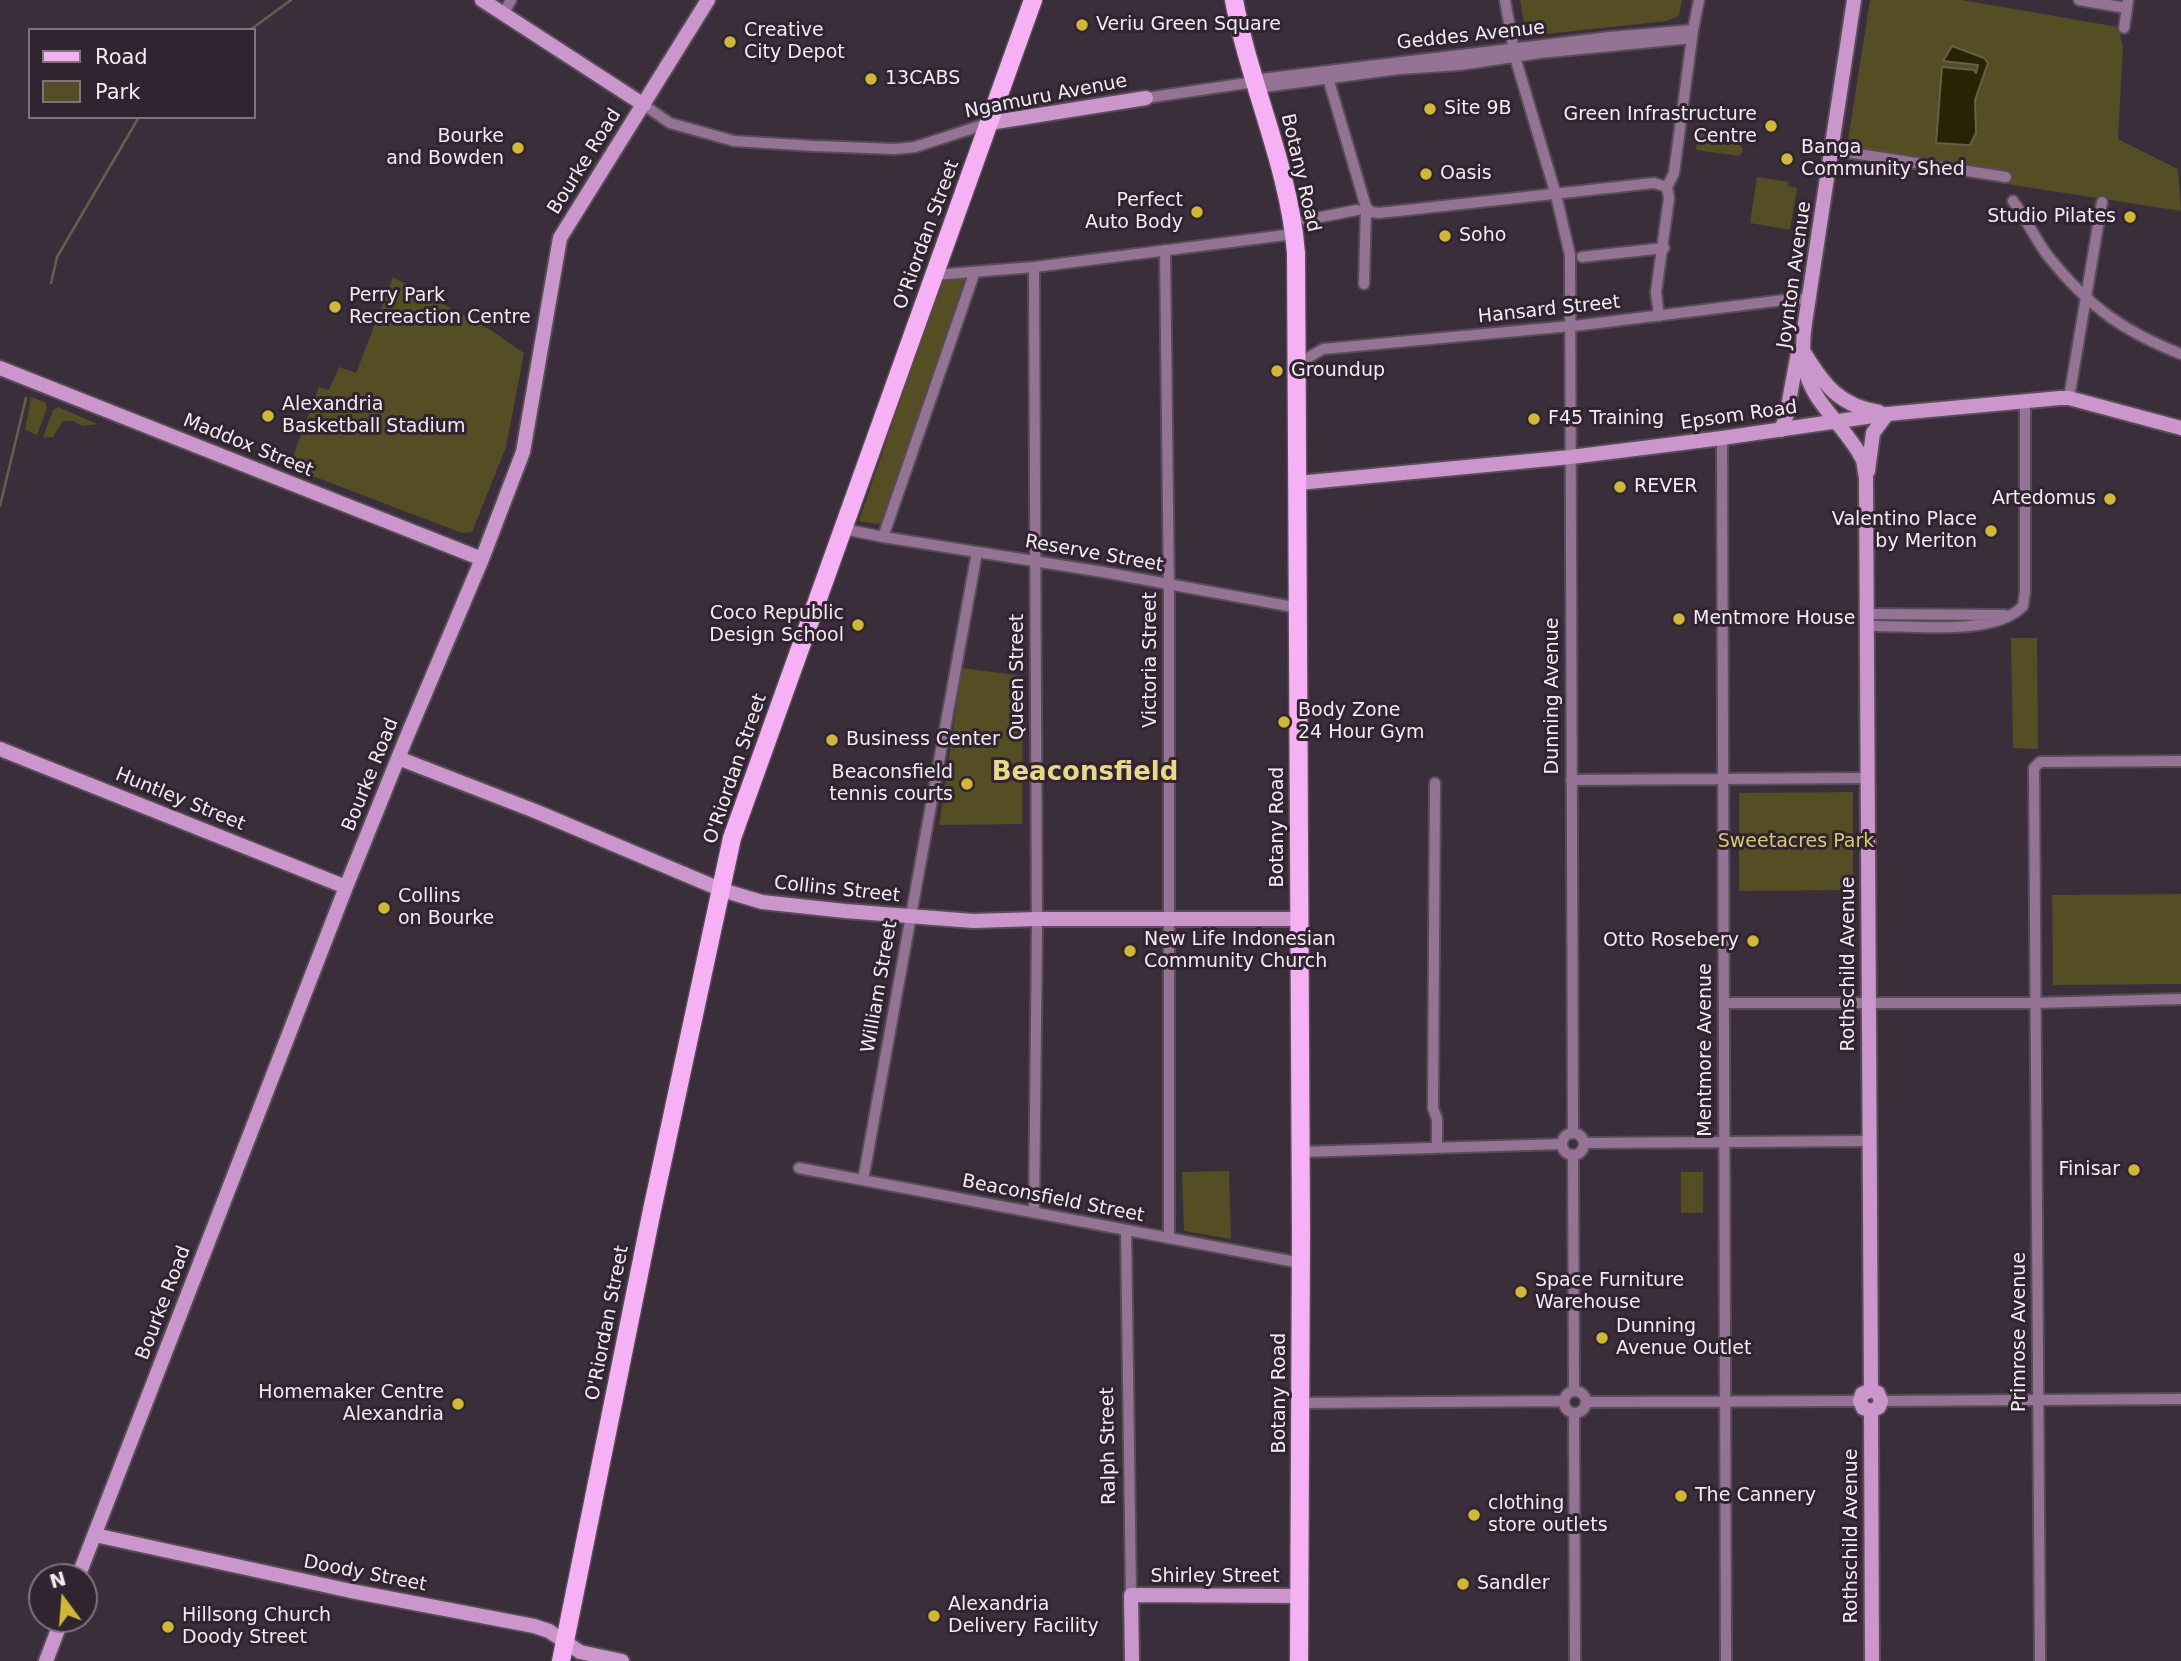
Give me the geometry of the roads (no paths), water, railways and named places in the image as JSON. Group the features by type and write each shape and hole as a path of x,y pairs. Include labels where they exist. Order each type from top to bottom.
{"main road":[{"name":"O'Riordan Street","path":"561,1661 652,1210 735,830 1033,0"},
{"name":"Botany Road","path":"1234,0 1254,83 1289,203 1300,227 1297,365 1301,1152 1299,1661"}],"street":[{"path":"482,0 644,105"},
{"path":"503,14 511,0"},
{"name":"Bourke Road","path":"84,1563 346,887 482,559 523,452 560,239 708,0"},
{"name":"Dunning Avenue","path":"1505,0 1514,53 1569,249 1573,1132"},
{"path":"1659,316 1656,292 1670,196 1667,187 1674,173 1699,0"},
{"name":"Joynton Avenue","path":"1835,421 1811,388 1804,371 1802,349 1854,0"},
{"path":"2080,0 2128,4 2124,28"},
{"name":"Geddes Avenue","path":"1254,83 1693,34"},
{"name":"Geddes Avenue","path":"1254,83 1328,78 1514,53"},
{"path":"1328,78 1361,208 1364,285"},
{"name":"Ngamuru Avenue","path":"644,105 670,123 734,141 895,149 915,147 989,123 1254,83"},
{"path":"1833,150 2001,177"},
{"path":"935,275 975,274 1165,250 1300,227 1361,208 1379,213 1654,183 1667,187"},
{"path":"2013,201 2048,256 2106,316 2123,327 2181,354"},
{"path":"2069,398 2102,202"},
{"path":"1582,257 1664,248"},
{"name":"Victoria Street","path":"1165,250 1169,585 1169,1238"},
{"name":"Queen Street","path":"1034,267 1037,561 1034,1213"},
{"path":"883,537 975,274"},
{"name":"Hansard Street","path":"1297,365 1323,349 1570,327 1809,299"},
{"path":"1781,430 1803,333"},
{"path":"1802,349 1823,383 1835,394 1855,406 1887,414 1873,433 1866,486"},
{"name":"Maddox Street","path":"0,368 482,559"},
{"name":"Epsom Road","path":"1298,483 1571,457 1887,414 2025,400 2069,398 2181,428"},
{"path":"1868,620 1939,626 1979,626 2013,614 2023,606 2025,400"},
{"name":"Rothschild Avenue","path":"1835,421 1862,457 1866,486 1872,1661"},
{"name":"Mentmore Avenue","path":"1722,438 1726,1661"},
{"name":"Reserve Street","path":"844,528 883,537 1037,561 1299,608"},
{"name":"William Street","path":"863,1180 976,552"},
{"path":"1868,620 1920,614 2013,614"},
{"path":"1920,614 1932,618 1939,626"},
{"name":"Huntley Street","path":"0,749 346,887"},
{"name":"Collins Street","path":"398,758 535,811 722,890 762,902 973,921 1299,919"},
{"name":"Primrose Avenue","path":"2040,1661 2035,768 2040,762 2181,761"},
{"path":"1571,780 1868,778"},
{"path":"1435,783 1433,1108 1437,1119 1437,1148"},
{"path":"1724,1003 2035,1003 2181,999"},
{"path":"1573,1132 1580,1135 1584,1143 1581,1152 1573,1155 1567,1153 1562,1144 1565,1136 1573,1132"},
{"path":"1584,1143 1869,1141"},
{"path":"1301,1152 1562,1144"},
{"path":"1573,1155 1574,1390"},
{"name":"Beaconsfield Street","path":"799,1168 1301,1263"},
{"name":"Ralph Street","path":"1126,1230 1132,1661"},
{"path":"1574,1390 1584,1395 1586,1402 1583,1410 1574,1413 1566,1409 1563,1401 1566,1394 1574,1390"},
{"path":"1586,1402 2181,1399"},
{"path":"1301,1403 1563,1401"},
{"path":"1574,1413 1575,1661"},
{"name":"Doody Street","path":"95,1535 351,1591 534,1626 549,1631 580,1652 622,1661"},
{"name":"Shirley Street","path":"1131,1595 1300,1596"},
{"path":"46,1661 57,1633"}],"waterway":[{"path":"253,28 291,0"},
{"path":"51,283 57,257 138,119"},
{"path":"0,506 26,398"}],"place":[{"name":"Veriu Green Square","path":"1082,25"},
{"name":"Creative City Depot","path":"730,42"},
{"name":"13CABS","path":"871,79"},
{"name":"Site 9B","path":"1430,109"},
{"name":"Green Infrastructure Centre","path":"1771,126"},
{"name":"Bourke and Bowden","path":"518,148"},
{"name":"Banga Community Shed","path":"1787,159"},
{"name":"Oasis","path":"1426,174"},
{"name":"Perfect Auto Body","path":"1197,212"},
{"name":"Studio Pilates","path":"2130,217"},
{"name":"Soho","path":"1445,236"},
{"name":"Perry Park Recreaction Centre","path":"335,307"},
{"name":"Groundup","path":"1277,371"},
{"name":"Alexandria Basketball Stadium","path":"268,416"},
{"name":"F45 Training","path":"1534,419"},
{"name":"REVER","path":"1620,487"},
{"name":"Artedomus","path":"2110,499"},
{"name":"Valentino Place by Meriton","path":"1991,531"},
{"name":"Mentmore House","path":"1679,619"},
{"name":"Coco Republic Design School","path":"858,625"},
{"name":"Body Zone 24 Hour Gym","path":"1284,722"},
{"name":"Business Center","path":"832,740"},
{"name":"Beaconsfield tennis courts","path":"967,784"},
{"name":"Collins on Bourke","path":"384,908"},
{"name":"Otto Rosebery","path":"1753,941"},
{"name":"New Life Indonesian Community Church","path":"1130,951"},
{"name":"Finisar","path":"2134,1170"},
{"name":"Space Furniture Warehouse","path":"1521,1292"},
{"name":"Dunning Avenue Outlet","path":"1602,1338"},
{"name":"Homemaker Centre Alexandria","path":"458,1404"},
{"name":"The Cannery","path":"1681,1496"},
{"name":"clothing store outlets","path":"1474,1515"},
{"name":"Sandler","path":"1463,1584"},
{"name":"Alexandria Delivery Facility","path":"934,1616"},
{"name":"Hillsong Church Doody Street","path":"168,1627"}],"district":[{"name":"Beaconsfield","path":"1085,773"}],"park label":[{"name":"Sweetacres Park","path":"1796,842"}]}
